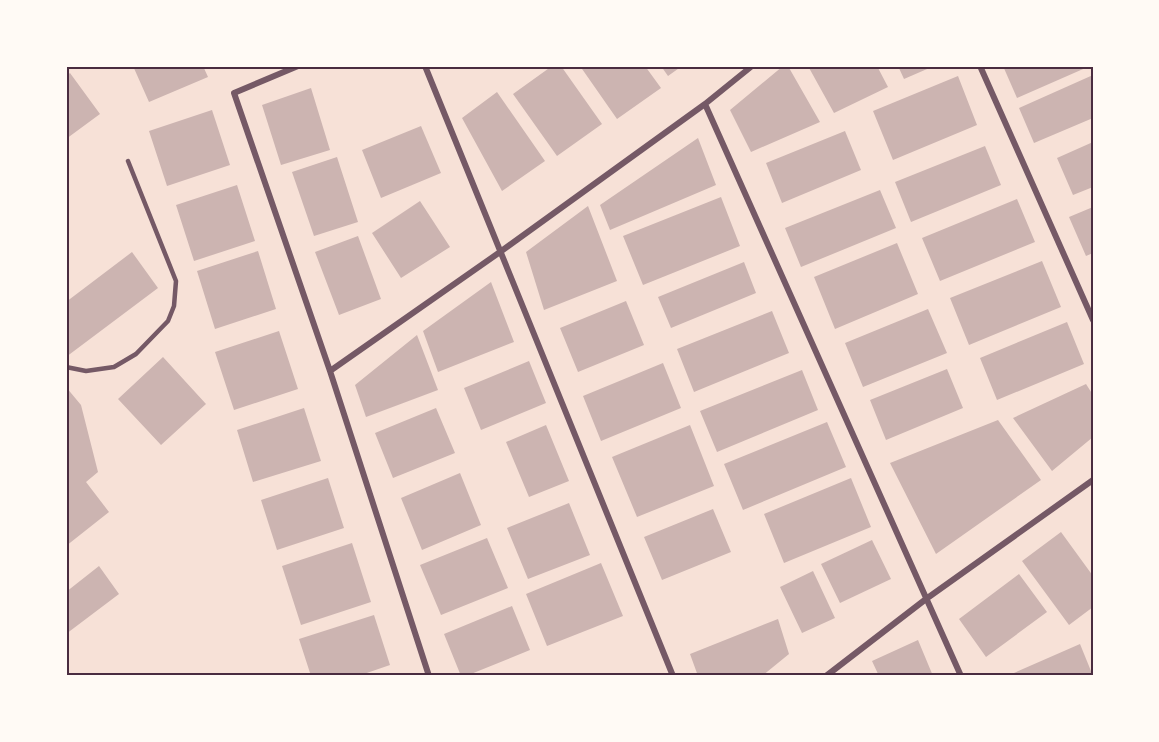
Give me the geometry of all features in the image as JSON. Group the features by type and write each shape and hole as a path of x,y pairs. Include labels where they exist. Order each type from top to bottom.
{"street":[{"path":"298,66 234,93 330,371 429,676"},
{"path":"425,66 673,676"},
{"path":"330,371 705,104 752,66"},
{"path":"980,66 1093,320"},
{"path":"705,104 961,676"},
{"path":"826,676 926,599 1093,480"}],"lane":[{"path":"66,367 86,371 114,367 136,354 168,321 174,306 176,282 128,161"}],"building":[{"path":"133,66 203,66 208,77 149,102"},
{"path":"552,66 561,66 602,124 557,156 513,94"},
{"path":"580,66 645,66 661,88 617,119"},
{"path":"661,66 682,66 668,76"},
{"path":"783,66 788,66 820,122 751,152 730,110"},
{"path":"808,66 877,66 888,87 834,113"},
{"path":"898,66 934,66 904,79"},
{"path":"1003,66 1090,66 1017,98"},
{"path":"70,73 100,114 66,139 66,76"},
{"path":"1093,75 1093,118 1034,143 1019,108"},
{"path":"958,76 977,125 893,160 873,111"},
{"path":"311,88 330,150 281,165 262,105"},
{"path":"497,92 545,161 502,191 462,118"},
{"path":"212,110 230,165 167,186 149,131"},
{"path":"421,126 441,173 381,198 362,150"},
{"path":"845,131 861,170 782,203 766,163"},
{"path":"698,138 716,185 610,230 600,205"},
{"path":"1093,142 1093,187 1073,195 1057,158"},
{"path":"985,146 1001,185 911,222 895,182"},
{"path":"337,157 358,222 314,236 292,172"},
{"path":"237,185 255,241 194,261 176,205"},
{"path":"880,190 896,228 801,267 785,228"},
{"path":"721,197 740,246 643,285 623,236"},
{"path":"1017,199 1035,242 940,281 922,238"},
{"path":"420,201 450,247 401,278 372,233"},
{"path":"588,206 617,281 544,310 526,252"},
{"path":"1093,207 1093,253 1086,256 1069,217"},
{"path":"358,236 381,299 339,315 315,252"},
{"path":"897,243 918,294 835,329 814,277"},
{"path":"258,251 276,309 215,329 197,271"},
{"path":"132,252 158,288 66,357 66,302"},
{"path":"1042,261 1061,307 969,345 950,298"},
{"path":"744,262 756,293 671,328 658,297"},
{"path":"491,282 514,342 438,372 423,331"},
{"path":"626,301 644,345 578,372 560,328"},
{"path":"928,309 947,353 863,387 845,343"},
{"path":"772,311 789,353 694,392 677,349"},
{"path":"1067,322 1084,364 997,400 980,358"},
{"path":"279,331 298,389 234,410 215,352"},
{"path":"417,335 438,390 366,417 355,385"},
{"path":"163,357 206,404 161,445 118,399"},
{"path":"529,361 546,403 481,430 464,388"},
{"path":"663,363 681,408 601,441 583,396"},
{"path":"947,369 963,408 886,440 870,400"},
{"path":"802,370 818,410 717,452 700,411"},
{"path":"1086,384 1093,395 1093,437 1052,471 1013,418"},
{"path":"66,387 81,405 98,472 86,482 109,512 66,546"},
{"path":"304,408 321,461 253,482 237,430"},
{"path":"436,408 455,453 393,478 375,433"},
{"path":"998,420 1041,480 936,554 890,463"},
{"path":"827,422 846,467 743,510 724,464"},
{"path":"546,425 569,481 529,497 506,442"},
{"path":"690,425 714,486 637,517 612,457"},
{"path":"460,473 481,525 422,550 401,498"},
{"path":"328,478 344,528 277,550 261,500"},
{"path":"851,478 871,527 784,563 764,514"},
{"path":"569,503 590,555 528,579 507,528"},
{"path":"713,509 731,552 662,580 644,537"},
{"path":"1061,532 1093,576 1093,607 1069,625 1022,561"},
{"path":"487,538 508,588 441,615 420,565"},
{"path":"872,540 891,579 840,603 821,564"},
{"path":"352,543 371,602 301,625 282,566"},
{"path":"601,563 623,616 547,646 526,594"},
{"path":"99,566 119,594 66,634 66,592"},
{"path":"813,571 835,618 802,633 780,587"},
{"path":"1019,574 1047,612 986,657 959,619"},
{"path":"512,606 530,650 461,676 444,634"},
{"path":"374,615 390,665 358,676 311,676 299,639"},
{"path":"778,619 789,654 762,676 698,676 690,654"},
{"path":"918,640 933,676 879,676 872,661"},
{"path":"1080,644 1093,676 1007,676"}]}
